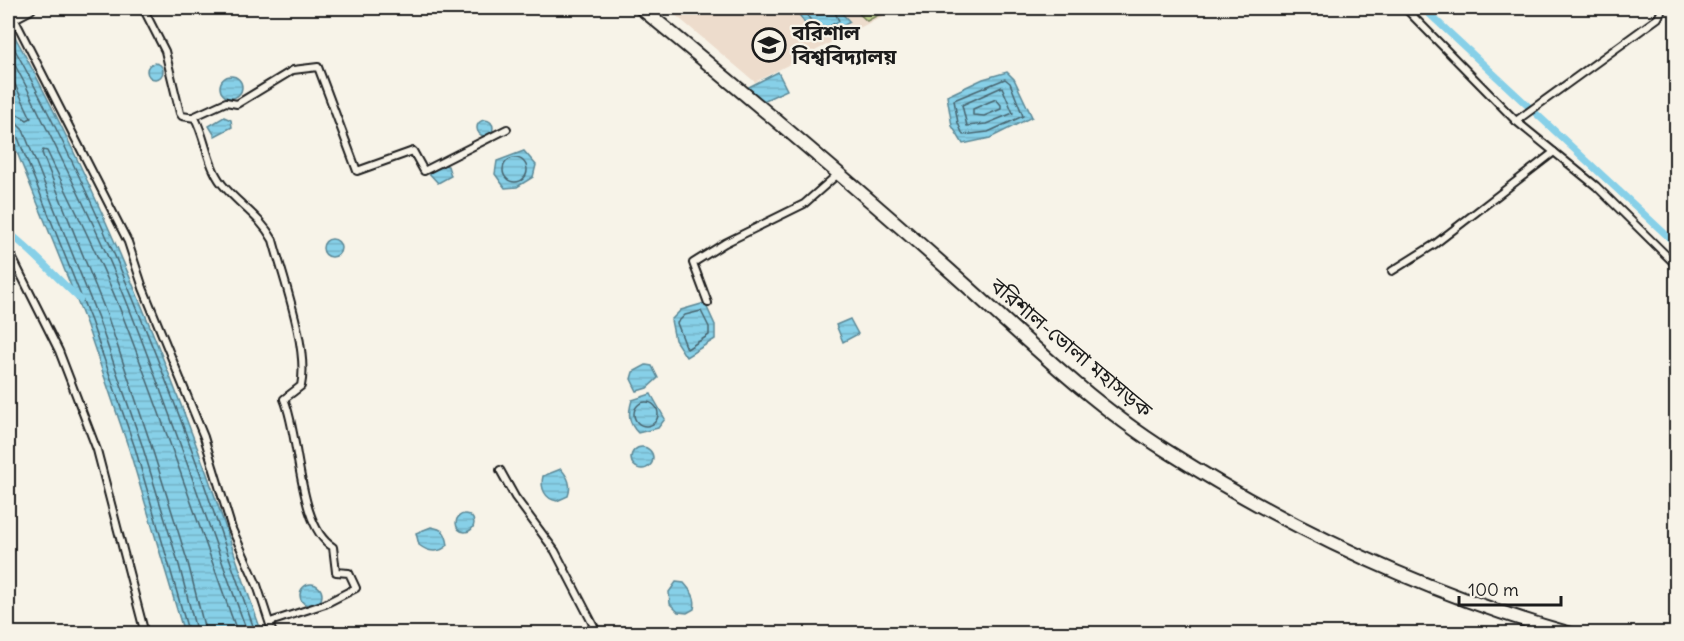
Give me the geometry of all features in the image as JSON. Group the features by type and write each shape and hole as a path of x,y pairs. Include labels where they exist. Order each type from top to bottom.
{"highway":[{"path":"12,21 29,8"},
{"name":"বরিশাল-ভোলা মহাসড়ক","path":"641,8 838,174 1101,405 1167,451 1359,557 1534,628 1571,633"}],"street":[{"path":"144,8 165,51 182,116 193,117 226,102 237,104 293,70 318,67 357,171 413,152 424,171 507,129"},
{"path":"1405,8 1516,121 1596,186 1677,265"},
{"path":"1516,121 1658,18 1661,12 1659,8"},
{"path":"12,21 128,242 143,288 204,437 232,529 273,633"},
{"path":"193,117 197,120 211,161 222,183 266,227 273,240 298,333 303,378 301,386 284,399 291,417 299,471 321,537 333,547 336,572 349,573 356,588 325,604 270,622"},
{"path":"1392,271 1435,244 1554,152"},
{"path":"708,303 693,263 724,243 804,204 838,174"},
{"path":"8,249 59,351 97,450 146,633"},
{"path":"500,470 515,497 555,551 598,633"}],"shaded area":[{"name":"বরিশাল বিশ্ববিদ্যালয়","path":"667,8 898,8 755,82"}],"green space":[{"path":"853,8 891,8 867,21"}],"water":[{"path":"795,8 837,8 850,22 816,41"},
{"path":"8,24 65,133 140,302 207,474 262,633 184,633 129,449 86,323 8,130"},
{"path":"155,63 163,71 155,79 147,71"},
{"path":"778,72 787,90 763,101 747,88"},
{"path":"1007,72 1014,79 1032,117 990,138 963,144 952,126 947,96 983,79"},
{"path":"231,76 239,79 242,87 239,95 231,98 223,95 220,87 223,79"},
{"path":"224,117 231,120 232,127 215,136 209,126"},
{"path":"485,120 491,122 493,128 491,134 485,136 479,134 477,128 479,122"},
{"path":"524,151 536,165 533,177 517,187 505,188 495,174 497,161"},
{"path":"444,165 448,166 451,176 438,183 427,171"},
{"path":"332,239 338,242 341,248 338,254 332,257 326,254 323,248 326,242"},
{"path":"705,303 715,325 715,339 686,357 675,340 671,320 681,310"},
{"path":"850,319 858,334 843,342 836,325"},
{"path":"646,365 652,366 658,378 647,388 637,391 631,379 633,372"},
{"path":"651,394 665,419 658,428 638,433 630,418 632,400"},
{"path":"642,447 650,450 653,458 650,466 642,469 634,466 631,458 634,450"},
{"path":"561,469 569,481 570,488 568,496 557,501 549,498 543,489 542,480 543,476"},
{"path":"461,514 469,514 474,519 472,530 461,532 456,527 456,519"},
{"path":"431,527 445,534 448,545 445,548 434,551 419,545 416,533"},
{"path":"676,582 684,583 694,598 694,609 687,613 678,612 670,604 669,592"},
{"path":"307,584 315,584 322,591 322,599 315,606 307,606 300,599 300,591"}],"waterway":[{"path":"1423,8 1676,244"},
{"path":"8,232 80,299"}],"place":[{"name":"বরিশাল বিশ্ববিদ্যালয়","path":"769,45"}]}
